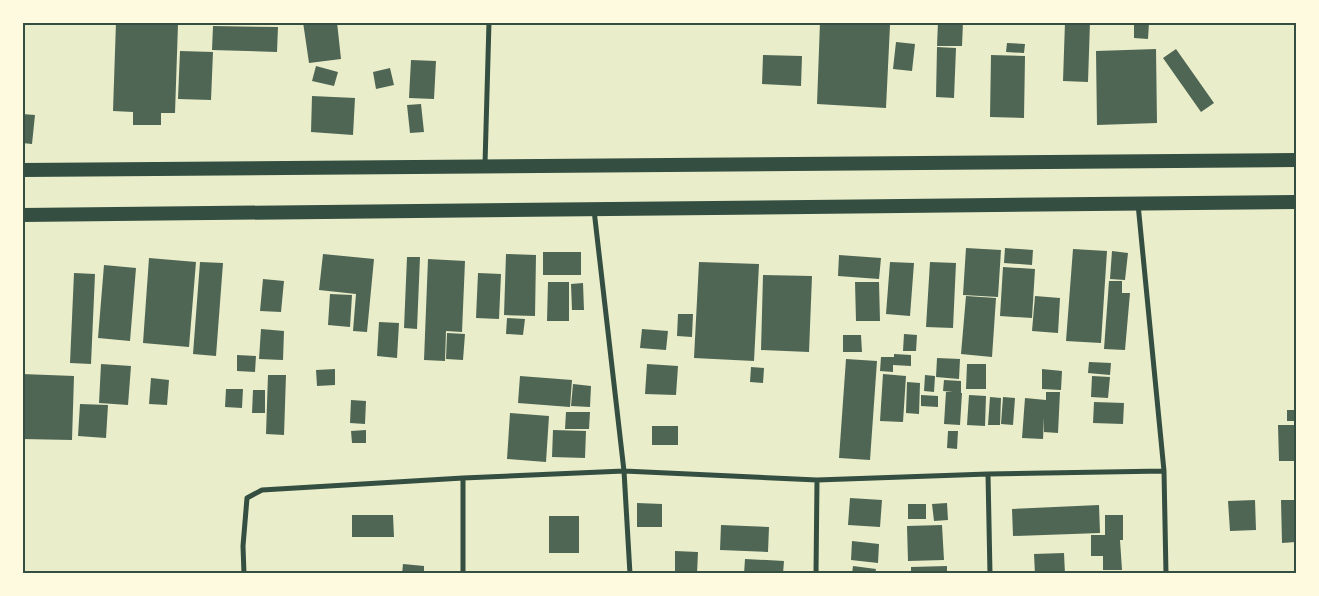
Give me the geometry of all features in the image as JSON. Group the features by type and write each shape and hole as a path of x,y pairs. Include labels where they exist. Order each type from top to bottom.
{"highway":[{"path":"22,170 1296,160"},
{"path":"22,215 1296,202"}],"street":[{"path":"485,167 489,22"},
{"path":"1138,204 1164,471 1166,574"},
{"path":"594,210 624,471 630,574"},
{"path":"244,574 243,546 247,498 262,490 462,478 624,471 817,480 988,474 1164,471"},
{"path":"988,474 990,574"},
{"path":"462,478 463,574"},
{"path":"816,574 817,480"}],"building":[{"path":"116,22 178,24 175,113 161,113 161,125 133,125 133,112 113,111"},
{"path":"303,22 337,22 341,59 309,63"},
{"path":"820,22 856,22 856,24 890,25 886,108 817,104"},
{"path":"938,22 963,22 962,46 937,46"},
{"path":"1065,22 1090,22 1088,82 1063,81"},
{"path":"1134,23 1149,23 1148,39 1134,38"},
{"path":"213,26 278,27 277,52 212,50"},
{"path":"896,42 915,44 912,71 893,69"},
{"path":"1007,43 1025,44 1024,53 1006,52"},
{"path":"937,47 956,48 954,98 936,97"},
{"path":"1156,49 1157,123 1097,125 1096,51"},
{"path":"1176,49 1214,103 1201,112 1163,58"},
{"path":"180,51 213,52 211,100 178,99"},
{"path":"763,55 802,56 801,86 762,84"},
{"path":"991,55 1025,56 1024,118 990,117"},
{"path":"411,60 436,61 434,99 409,98"},
{"path":"316,66 338,72 334,86 312,81"},
{"path":"390,68 394,85 376,89 373,72"},
{"path":"312,96 355,98 353,135 311,132"},
{"path":"421,104 424,132 410,133 407,105"},
{"path":"22,114 35,115 32,144 22,143"},
{"path":"966,248 1001,250 998,297 963,295"},
{"path":"1005,248 1033,250 1032,265 1004,263"},
{"path":"1073,249 1107,251 1101,343 1066,341"},
{"path":"1112,251 1128,253 1125,280 1110,279"},
{"path":"543,252 581,252 581,275 543,275"},
{"path":"323,254 374,259 367,332 353,331 356,294 319,290"},
{"path":"506,254 536,255 535,316 504,315"},
{"path":"839,255 881,258 879,279 838,276"},
{"path":"407,257 420,257 417,329 404,328"},
{"path":"149,258 196,262 189,347 143,343"},
{"path":"428,259 465,261 462,332 446,331 445,361 424,360"},
{"path":"200,262 223,263 216,356 193,354"},
{"path":"699,262 759,264 754,361 694,358"},
{"path":"890,262 914,263 910,316 886,314"},
{"path":"930,262 956,263 953,328 926,327"},
{"path":"104,265 136,268 130,341 98,338"},
{"path":"1003,267 1035,269 1032,318 1000,316"},
{"path":"74,273 95,274 91,364 70,363"},
{"path":"478,273 501,274 499,319 476,318"},
{"path":"763,275 812,276 809,352 761,350"},
{"path":"263,279 284,281 281,312 260,311"},
{"path":"1109,281 1122,281 1122,293 1130,293 1125,350 1104,349"},
{"path":"548,282 569,282 569,321 547,321"},
{"path":"855,282 879,282 880,321 856,321"},
{"path":"583,283 584,310 572,310 571,284"},
{"path":"330,294 352,295 350,327 328,325"},
{"path":"966,296 996,298 992,357 961,354"},
{"path":"1035,296 1060,298 1058,333 1032,331"},
{"path":"678,314 693,314 692,337 677,336"},
{"path":"507,318 525,319 523,335 506,334"},
{"path":"379,322 399,323 397,358 377,356"},
{"path":"261,329 284,331 283,360 259,359"},
{"path":"642,329 668,331 666,350 640,348"},
{"path":"447,333 465,334 463,360 446,359"},
{"path":"904,334 917,335 916,351 903,351"},
{"path":"843,335 861,335 862,352 843,352"},
{"path":"894,354 911,355 911,366 893,365 893,372 880,371 881,357 894,357"},
{"path":"237,355 256,356 255,372 237,371"},
{"path":"937,358 960,359 959,379 936,377"},
{"path":"846,359 877,361 870,460 839,458"},
{"path":"1089,362 1111,363 1110,375 1088,373"},
{"path":"101,364 131,366 128,405 99,403"},
{"path":"647,364 678,366 676,395 645,394"},
{"path":"967,364 986,364 986,389 966,389"},
{"path":"751,367 764,368 763,383 750,382"},
{"path":"335,369 335,385 317,386 316,370"},
{"path":"1042,369 1062,371 1061,390 1042,389"},
{"path":"22,374 74,376 72,440 22,439"},
{"path":"883,374 906,376 903,422 880,421"},
{"path":"268,375 286,375 284,435 266,434"},
{"path":"925,375 935,376 934,392 924,391"},
{"path":"520,376 572,380 570,407 518,403"},
{"path":"1092,376 1110,377 1108,398 1091,397"},
{"path":"151,378 169,380 167,405 149,404"},
{"path":"944,380 961,381 960,425 944,424 946,392 953,392 943,391"},
{"path":"907,382 920,383 919,414 906,413"},
{"path":"573,384 591,386 590,407 571,406"},
{"path":"226,389 243,389 242,408 225,407"},
{"path":"253,390 265,390 265,413 252,413"},
{"path":"1046,392 1060,392 1058,433 1044,432 1044,417 1043,439 1022,438 1025,398 1046,400"},
{"path":"921,395 938,396 938,407 921,406"},
{"path":"969,395 986,396 985,426 967,425"},
{"path":"990,397 1001,398 1000,425 988,425"},
{"path":"1003,397 1015,398 1013,425 1001,424"},
{"path":"351,400 366,401 365,424 350,423"},
{"path":"1094,402 1124,403 1123,424 1093,423"},
{"path":"80,404 108,405 106,438 78,436"},
{"path":"1287,410 1296,410 1296,421 1287,421"},
{"path":"566,412 590,412 589,429 565,429"},
{"path":"510,413 549,416 546,462 507,459"},
{"path":"1278,425 1296,425 1296,461 1279,461"},
{"path":"652,426 678,426 678,445 652,445"},
{"path":"366,430 366,443 352,443 351,431"},
{"path":"553,430 586,431 585,458 552,457"},
{"path":"948,431 958,431 957,449 947,448"},
{"path":"850,498 882,500 880,527 848,525"},
{"path":"1255,500 1256,530 1230,531 1228,501"},
{"path":"1281,500 1296,500 1296,542 1282,543"},
{"path":"637,503 662,504 662,527 637,527"},
{"path":"947,503 948,520 934,521 932,504"},
{"path":"908,504 926,504 926,519 908,519"},
{"path":"1099,505 1100,533 1013,536 1012,509"},
{"path":"352,515 393,515 394,537 352,537"},
{"path":"1105,515 1123,515 1123,540 1120,540 1122,570 1103,570 1103,556 1091,556 1091,535 1105,535"},
{"path":"549,516 579,516 579,553 549,553"},
{"path":"721,525 769,527 768,552 720,550"},
{"path":"942,525 944,560 908,561 907,526"},
{"path":"852,541 879,544 878,563 851,560"},
{"path":"675,551 698,552 697,574 675,574"},
{"path":"1064,553 1065,574 1035,574 1034,554"},
{"path":"745,559 784,561 783,574 744,574"},
{"path":"403,564 424,566 424,574 402,574"},
{"path":"853,566 876,569 875,574 852,574"},
{"path":"947,566 947,574 911,574 911,567"}]}
